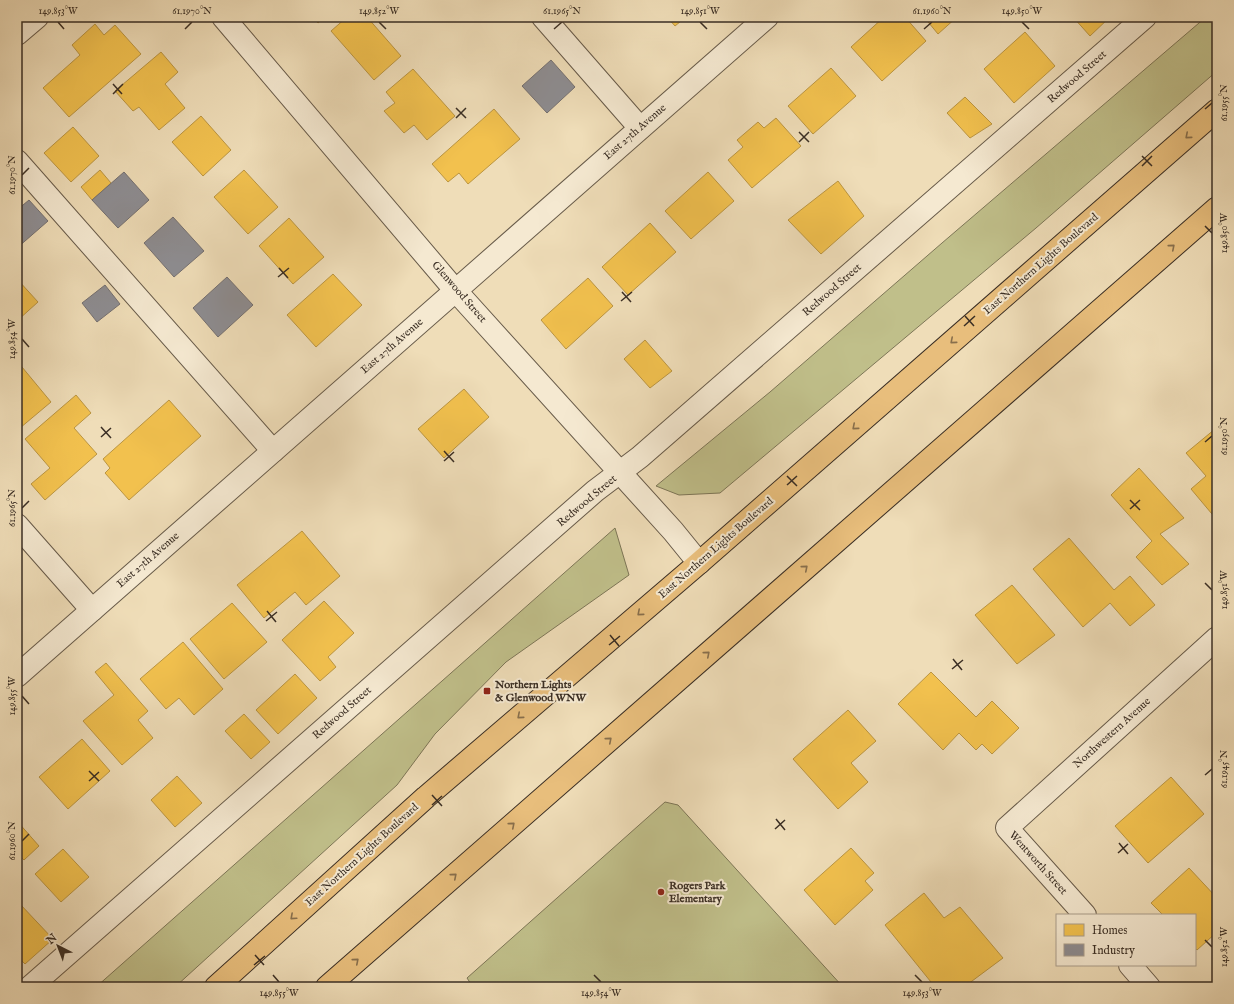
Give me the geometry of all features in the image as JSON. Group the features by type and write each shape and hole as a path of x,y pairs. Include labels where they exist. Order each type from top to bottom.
{"main road":[{"name":"East Northern Lights Boulevard","path":"216,987 426,797 699,563 1217,110"},
{"path":"326,987 1217,208"}],"street":[{"path":"17,34 37,17"},
{"name":"Glenwood Street","path":"223,17 456,290 673,531 699,563"},
{"path":"543,17 640,128"},
{"name":"East 27th Avenue","path":"17,676 767,17"},
{"name":"Redwood Street","path":"30,987 589,497 621,473 664,436 1145,17"},
{"path":"17,161 273,451"},
{"path":"17,525 92,610"},
{"name":"Northwestern Avenue","path":"1007,828 1217,638"},
{"name":"Wentworth Street","path":"1007,828 1084,914"},
{"path":"1131,966 1150,987"}],"shaded area":[{"path":"1206,17 1217,17 1217,71 1036,228 720,493 679,495 656,486 770,392"},
{"path":"615,528 629,575 506,662 435,734 397,785 175,987 96,987"},
{"name":"Rogers Park Elementary","path":"665,802 678,805 843,987 473,987 467,978"}],"building: Homes":[{"path":"313,17 325,17 318,23"},
{"path":"347,17 367,17 401,56 374,80 331,31"},
{"path":"667,17 686,17 675,26"},
{"path":"884,17 905,17 926,41 882,81 851,47"},
{"path":"924,17 957,17 938,34"},
{"path":"1073,17 1110,17 1090,36"},
{"path":"95,24 104,35 115,25 141,54 69,117 43,88 80,55 72,45"},
{"path":"1025,32 1055,66 1014,103 984,69"},
{"path":"161,52 178,72 165,84 185,108 159,130 139,107 133,111 115,91"},
{"path":"831,68 856,96 813,134 788,106"},
{"path":"413,69 455,116 427,140 414,125 404,133 384,111 395,103 386,92"},
{"path":"965,97 992,124 970,138 947,113"},
{"path":"494,109 520,139 468,184 459,173 448,182 432,164"},
{"path":"201,116 231,150 203,176 172,142"},
{"path":"776,118 801,146 752,188 728,160 743,147 737,140 758,122 764,128"},
{"path":"73,127 99,156 71,182 44,153"},
{"path":"100,170 111,183 92,200 81,187"},
{"path":"244,170 278,207 248,234 214,197"},
{"path":"708,172 734,201 691,239 665,211"},
{"path":"838,181 864,216 821,254 788,220"},
{"path":"289,218 324,257 293,284 259,246"},
{"path":"650,223 676,252 628,295 602,267"},
{"path":"333,274 362,305 316,347 287,315"},
{"path":"588,278 613,306 566,349 541,320"},
{"path":"17,280 38,302 18,320 17,318"},
{"path":"645,340 672,371 650,388 624,359"},
{"path":"17,361 51,402 20,428 17,425"},
{"path":"464,389 489,417 444,458 418,429"},
{"path":"76,395 91,413 74,428 97,454 45,500 31,484 50,468 25,439"},
{"path":"169,400 201,436 129,500 105,473 110,468 103,459"},
{"path":"1215,429 1217,431 1217,520 1191,489 1206,476 1186,453"},
{"path":"1139,468 1184,518 1160,534 1189,564 1162,585 1136,557 1152,541 1111,495"},
{"path":"302,531 340,576 306,605 295,592 264,618 237,585"},
{"path":"1069,538 1114,590 1130,576 1155,605 1130,626 1110,603 1083,627 1033,569"},
{"path":"1012,585 1055,635 1017,664 975,615"},
{"path":"324,601 354,633 328,657 336,667 320,681 282,640"},
{"path":"232,603 267,642 224,679 190,639"},
{"path":"183,642 223,689 194,715 179,698 166,709 140,679"},
{"path":"106,663 148,711 138,720 153,738 122,765 83,721 114,695 95,672"},
{"path":"931,672 976,717 992,701 1019,728 992,754 982,744 976,750 959,733 943,750 898,704"},
{"path":"295,674 317,698 278,734 256,710"},
{"path":"848,710 876,741 851,763 868,782 838,809 793,759"},
{"path":"244,714 270,742 251,759 225,731"},
{"path":"82,739 110,771 68,809 39,777"},
{"path":"177,776 202,803 175,827 151,800"},
{"path":"1171,777 1204,814 1148,863 1115,826"},
{"path":"17,821 39,846 24,860 17,853"},
{"path":"851,848 874,873 865,881 873,890 835,925 804,890"},
{"path":"63,849 89,877 61,902 35,874"},
{"path":"1189,868 1217,898 1217,932 1197,950 1196,914 1162,914 1151,903"},
{"path":"924,893 944,918 960,907 1003,958 964,987 935,987 885,925"},
{"path":"20,904 53,939 25,964 17,956 17,907"}],"building: Industry":[{"path":"551,60 575,87 547,113 522,86"},
{"path":"124,172 149,200 118,228 92,200"},
{"path":"29,200 48,221 17,248 17,210"},
{"path":"173,217 204,251 174,277 144,243"},
{"path":"227,277 253,305 218,337 193,308"},
{"path":"105,285 120,304 97,322 82,303"}],"place":[{"name":"Northern Lights & Glenwood WNW","path":"487,691"},
{"name":"Rogers Park Elementary","path":"661,892"}]}
